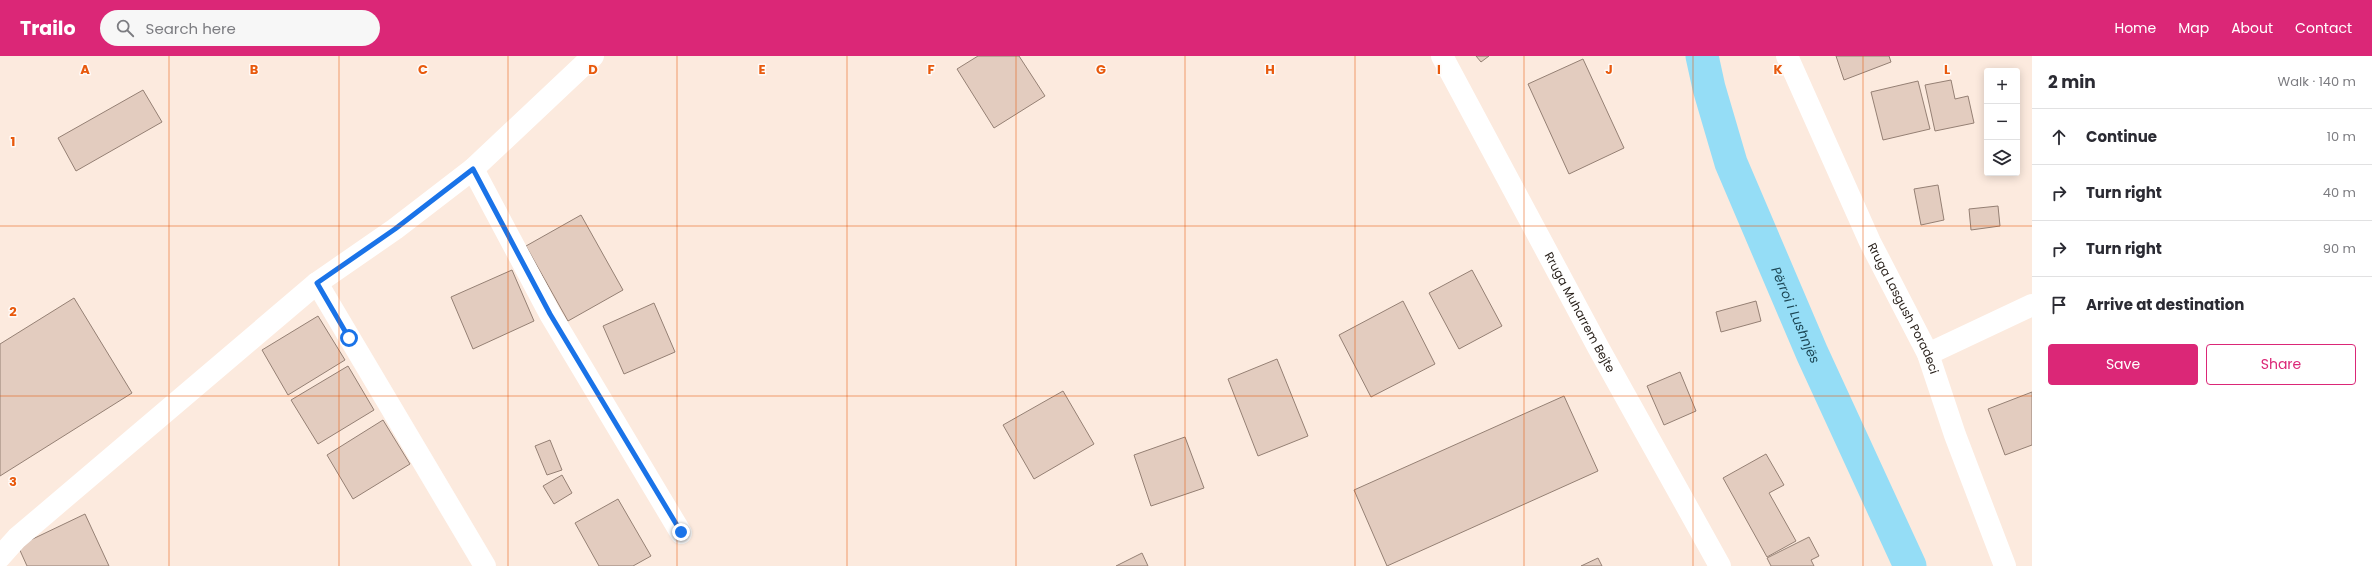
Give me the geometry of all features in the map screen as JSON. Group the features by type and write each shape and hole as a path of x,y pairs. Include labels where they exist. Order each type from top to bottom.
{"street":[{"path":"0,557 53,508 317,283 395,229 473,169 593,56"},
{"name":"Rruga Muharrem Bejte","path":"1442,56 1598,347 1720,566"},
{"name":"Rruga Lasgush Poradeci","path":"1787,56 1870,242 1928,354 1955,435 2005,566"},
{"path":"473,169 550,314 681,532"},
{"path":"317,283 485,566"},
{"path":"1928,354 2032,305"}],"building":[{"path":"978,56 1019,56 1045,96 994,128 957,69"},
{"path":"1476,56 1489,56 1481,62"},
{"path":"1836,56 1889,56 1891,62 1844,80"},
{"path":"1583,59 1624,148 1569,174 1528,84"},
{"path":"1951,80 1955,99 1968,96 1974,123 1935,131 1925,85"},
{"path":"1918,81 1930,129 1883,140 1871,92"},
{"path":"143,90 162,122 76,171 58,138"},
{"path":"1938,185 1944,220 1921,225 1914,189"},
{"path":"1998,206 2000,226 1971,230 1969,209"},
{"path":"581,215 623,290 568,321 526,246"},
{"path":"512,270 534,321 473,349 451,297"},
{"path":"1472,270 1502,326 1459,349 1429,293"},
{"path":"74,298 132,393 0,476 0,344"},
{"path":"1403,301 1435,364 1371,397 1339,335"},
{"path":"1756,301 1761,321 1721,332 1716,312"},
{"path":"654,303 675,352 624,374 603,326"},
{"path":"318,316 345,360 288,395 262,350"},
{"path":"1277,359 1308,436 1258,456 1228,379"},
{"path":"348,366 374,410 318,444 291,400"},
{"path":"1680,372 1696,411 1664,425 1647,386"},
{"path":"1063,391 1094,444 1034,479 1003,425"},
{"path":"2032,392 2032,445 2005,455 1988,409"},
{"path":"1564,396 1598,471 1387,566 1354,490"},
{"path":"383,420 410,464 353,499 327,455"},
{"path":"1185,437 1204,488 1151,506 1134,455"},
{"path":"550,440 562,470 547,475 535,446"},
{"path":"1766,454 1784,485 1769,493 1796,541 1767,557 1723,478"},
{"path":"562,475 572,493 554,504 543,486"},
{"path":"618,499 651,556 633,566 599,566 575,523"},
{"path":"85,514 109,566 27,566 18,546"},
{"path":"1809,537 1819,556 1811,560 1814,566 1771,566 1767,558"},
{"path":"1142,553 1148,566 1116,566"},
{"path":"1598,558 1602,566 1581,566"}],"waterway":[{"name":"Përroi i Lushnjës","path":"1702,56 1709,88 1731,163 1812,353 1910,566"}],"route":[{"path":"349,338 317,283 395,229 473,169 550,314 681,532"}]}
